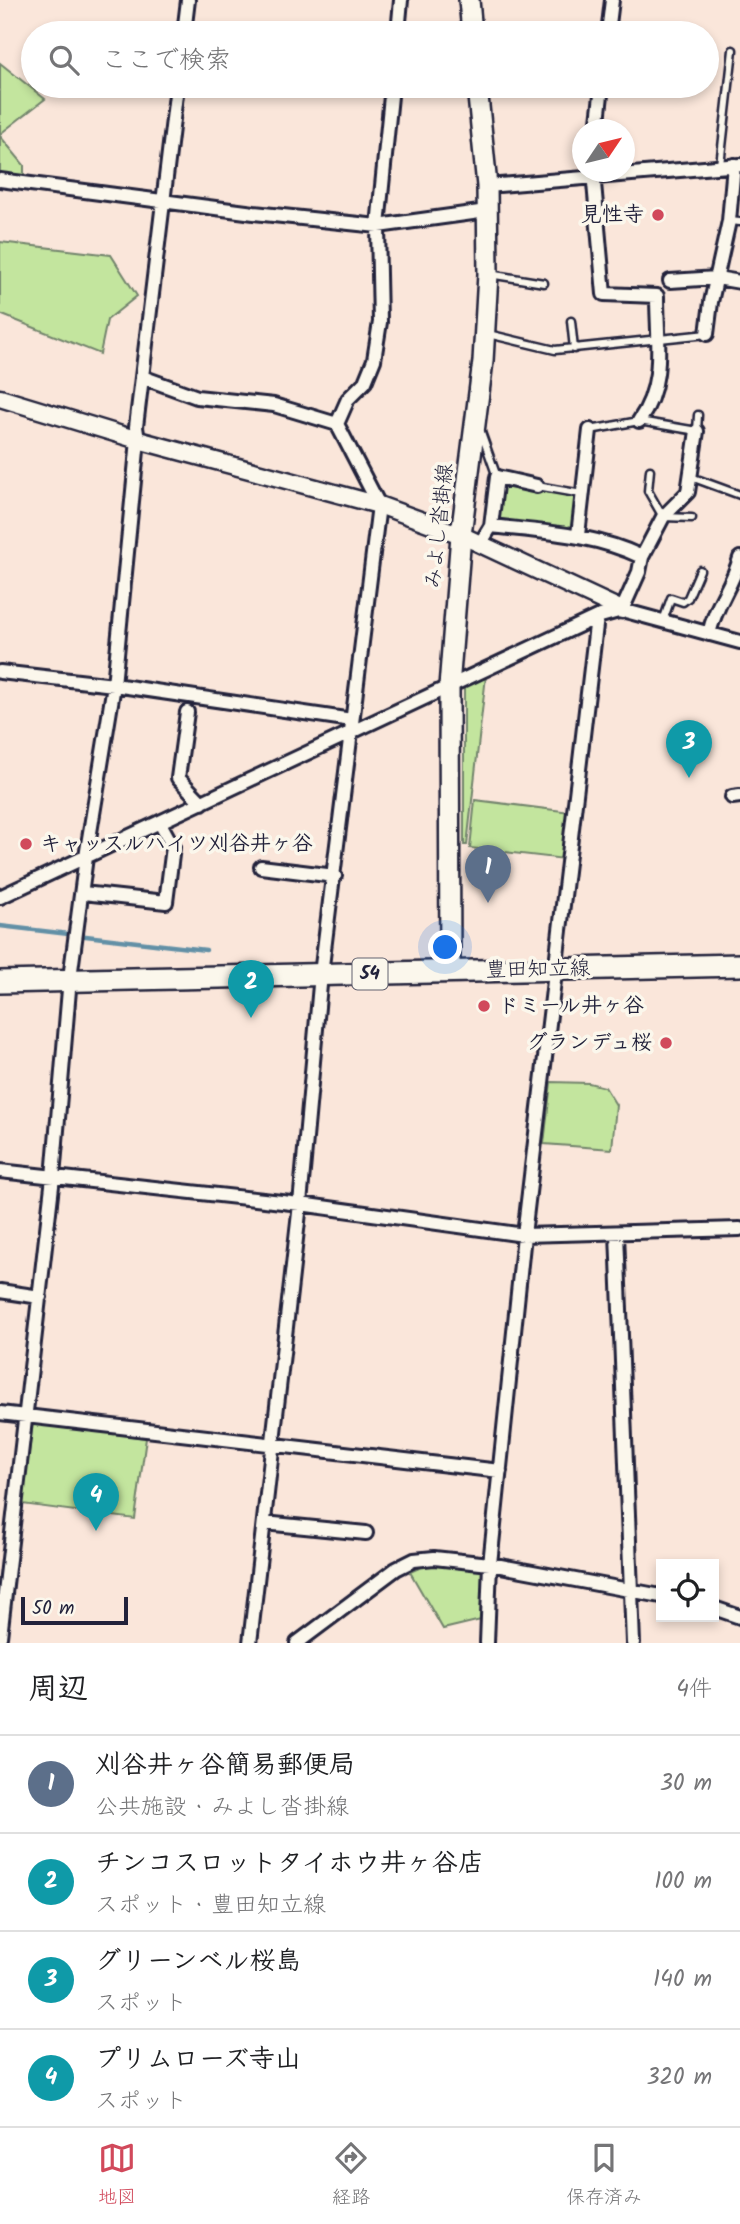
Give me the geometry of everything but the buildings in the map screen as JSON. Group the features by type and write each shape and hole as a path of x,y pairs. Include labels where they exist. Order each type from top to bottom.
{"main road":[{"path":"469,0 471,21"},
{"name":"みよし沓掛線","path":"450,972 449,687 461,535 485,333 488,274 487,186 478,98"},
{"name":"豊田知立線","path":"0,982 70,978 740,965"}],"street":[{"path":"185,21 188,0"},
{"path":"399,21 401,0"},
{"path":"609,21 612,0"},
{"path":"0,1637 53,1177 70,978 86,857 114,685 138,440 136,427 175,98"},
{"path":"337,424 348,399 365,382 374,360 380,322 378,226 391,98"},
{"path":"598,119 601,98"},
{"path":"635,171 737,165 734,222 716,278 708,334"},
{"path":"487,186 572,176"},
{"path":"0,180 378,226 487,211"},
{"path":"593,182 604,294 657,296 659,368 655,391 639,421"},
{"path":"670,281 716,278 740,282"},
{"path":"142,377 197,397 274,405 337,424 379,505 321,975 300,1204 250,1643"},
{"path":"0,398 138,440 379,505 461,535 622,610 740,642"},
{"path":"578,536 590,430"},
{"path":"622,610 639,572 642,556 663,517 688,492 696,431"},
{"path":"480,544 491,526 497,477 537,486"},
{"path":"491,526 578,536 617,545 642,556"},
{"path":"709,634 714,611 733,584 740,558"},
{"path":"0,897 202,803 351,726 449,687 597,617 622,610"},
{"path":"488,1643 490,1564 524,1235 553,970 597,617"},
{"path":"0,672 114,685 351,726"},
{"path":"187,712 178,778 202,803"},
{"path":"83,892 166,902 173,847 160,823"},
{"path":"261,867 335,876"},
{"path":"0,1171 300,1204 524,1235 740,1229"},
{"path":"617,1233 633,1643"},
{"path":"0,1291 40,1297"},
{"path":"0,1413 500,1471"},
{"path":"264,1523 366,1533"},
{"path":"297,1643 396,1569 414,1560 434,1558 490,1564 656,1596"},
{"path":"719,1610 740,1617"}],"lane":[{"path":"720,165 733,50"},
{"path":"488,274 544,283"},
{"path":"571,321 574,349"},
{"path":"485,333 555,350 708,334"},
{"path":"475,413 497,477"},
{"path":"590,430 639,421 696,431 698,415"},
{"path":"650,470 648,491 663,517 692,518"},
{"path":"691,477 740,495"},
{"path":"537,486 582,494"},
{"path":"663,621 671,598 683,602 688,598 700,570"}],"green space":[{"path":"0,63 21,80 21,98 45,99 0,134"},
{"path":"0,136 24,165 24,177 0,174"},
{"path":"0,242 111,255 137,296 107,320 100,354 0,314"},
{"path":"506,482 576,496 575,523 568,527 499,521 496,515 500,486"},
{"path":"486,676 467,845 464,845 464,686"},
{"path":"475,800 571,812 564,859 470,848"},
{"path":"551,1082 589,1083 605,1087 616,1105 612,1149 544,1144"},
{"path":"33,1423 146,1438 135,1519 22,1504"},
{"path":"443,1564 482,1569 481,1620 443,1629 410,1572 426,1565"}],"waterway":[{"path":"0,926 206,950"}],"place":[{"name":"見性寺","path":"658,215"},
{"name":"グリーンベル桜島","path":"689,778"},
{"name":"キャッスルハイツ刈谷井ヶ谷","path":"26,844"},
{"name":"刈谷井ヶ谷簡易郵便局","path":"488,903"},
{"name":"ドミール井ヶ谷","path":"484,1006"},
{"name":"チンコスロットタイホウ井ヶ谷店","path":"251,1018"},
{"name":"グランデュ桜","path":"666,1043"},
{"name":"プリムローズ寺山","path":"96,1531"}]}
